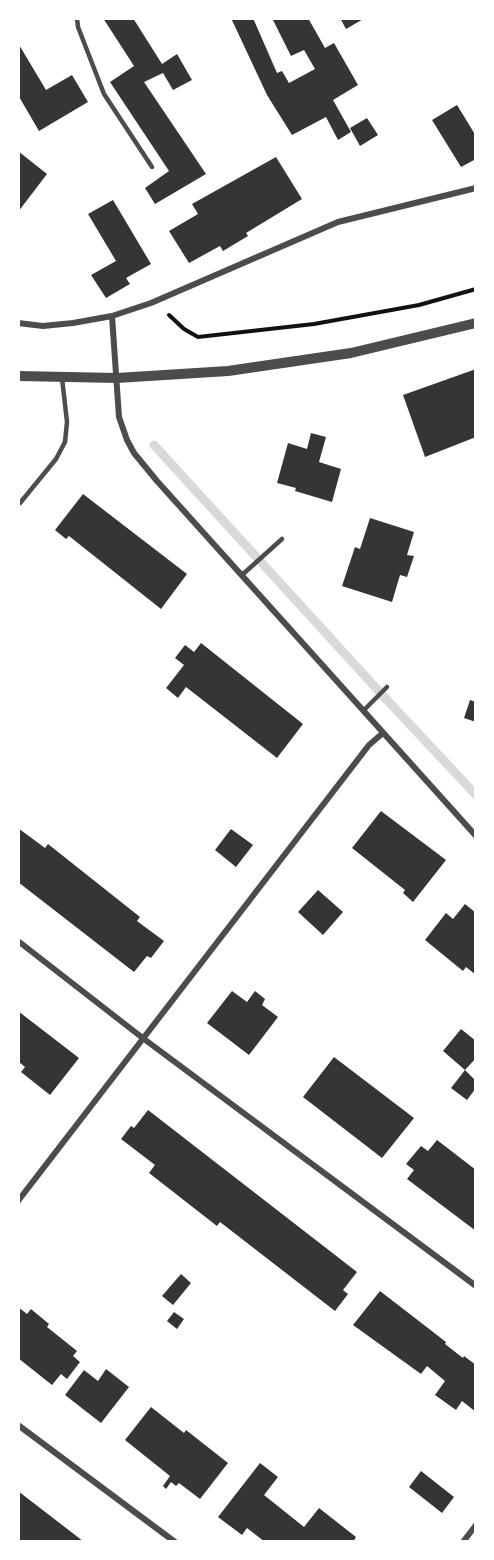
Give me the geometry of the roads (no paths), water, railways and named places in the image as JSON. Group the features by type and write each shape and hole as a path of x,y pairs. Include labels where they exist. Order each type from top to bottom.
{"street":[{"path":"18,323 43,326 112,316 151,303 338,222 476,188"},
{"path":"112,316 119,417 127,440 142,464 476,836"},
{"path":"18,376 117,378 212,372 312,359 406,341 476,323"},
{"path":"18,1201 369,745 383,732"},
{"path":"18,941 144,1039 476,1286"},
{"path":"18,1425 175,1542"},
{"path":"463,1542 476,1525"}],"lane":[{"path":"77,18 78,27 104,94 152,167"},
{"path":"20,503 56,459 65,441 67,422 62,378"},
{"path":"242,575 282,539"},
{"path":"363,711 387,687"}],"waterway":[{"path":"154,445 476,795"}]}
